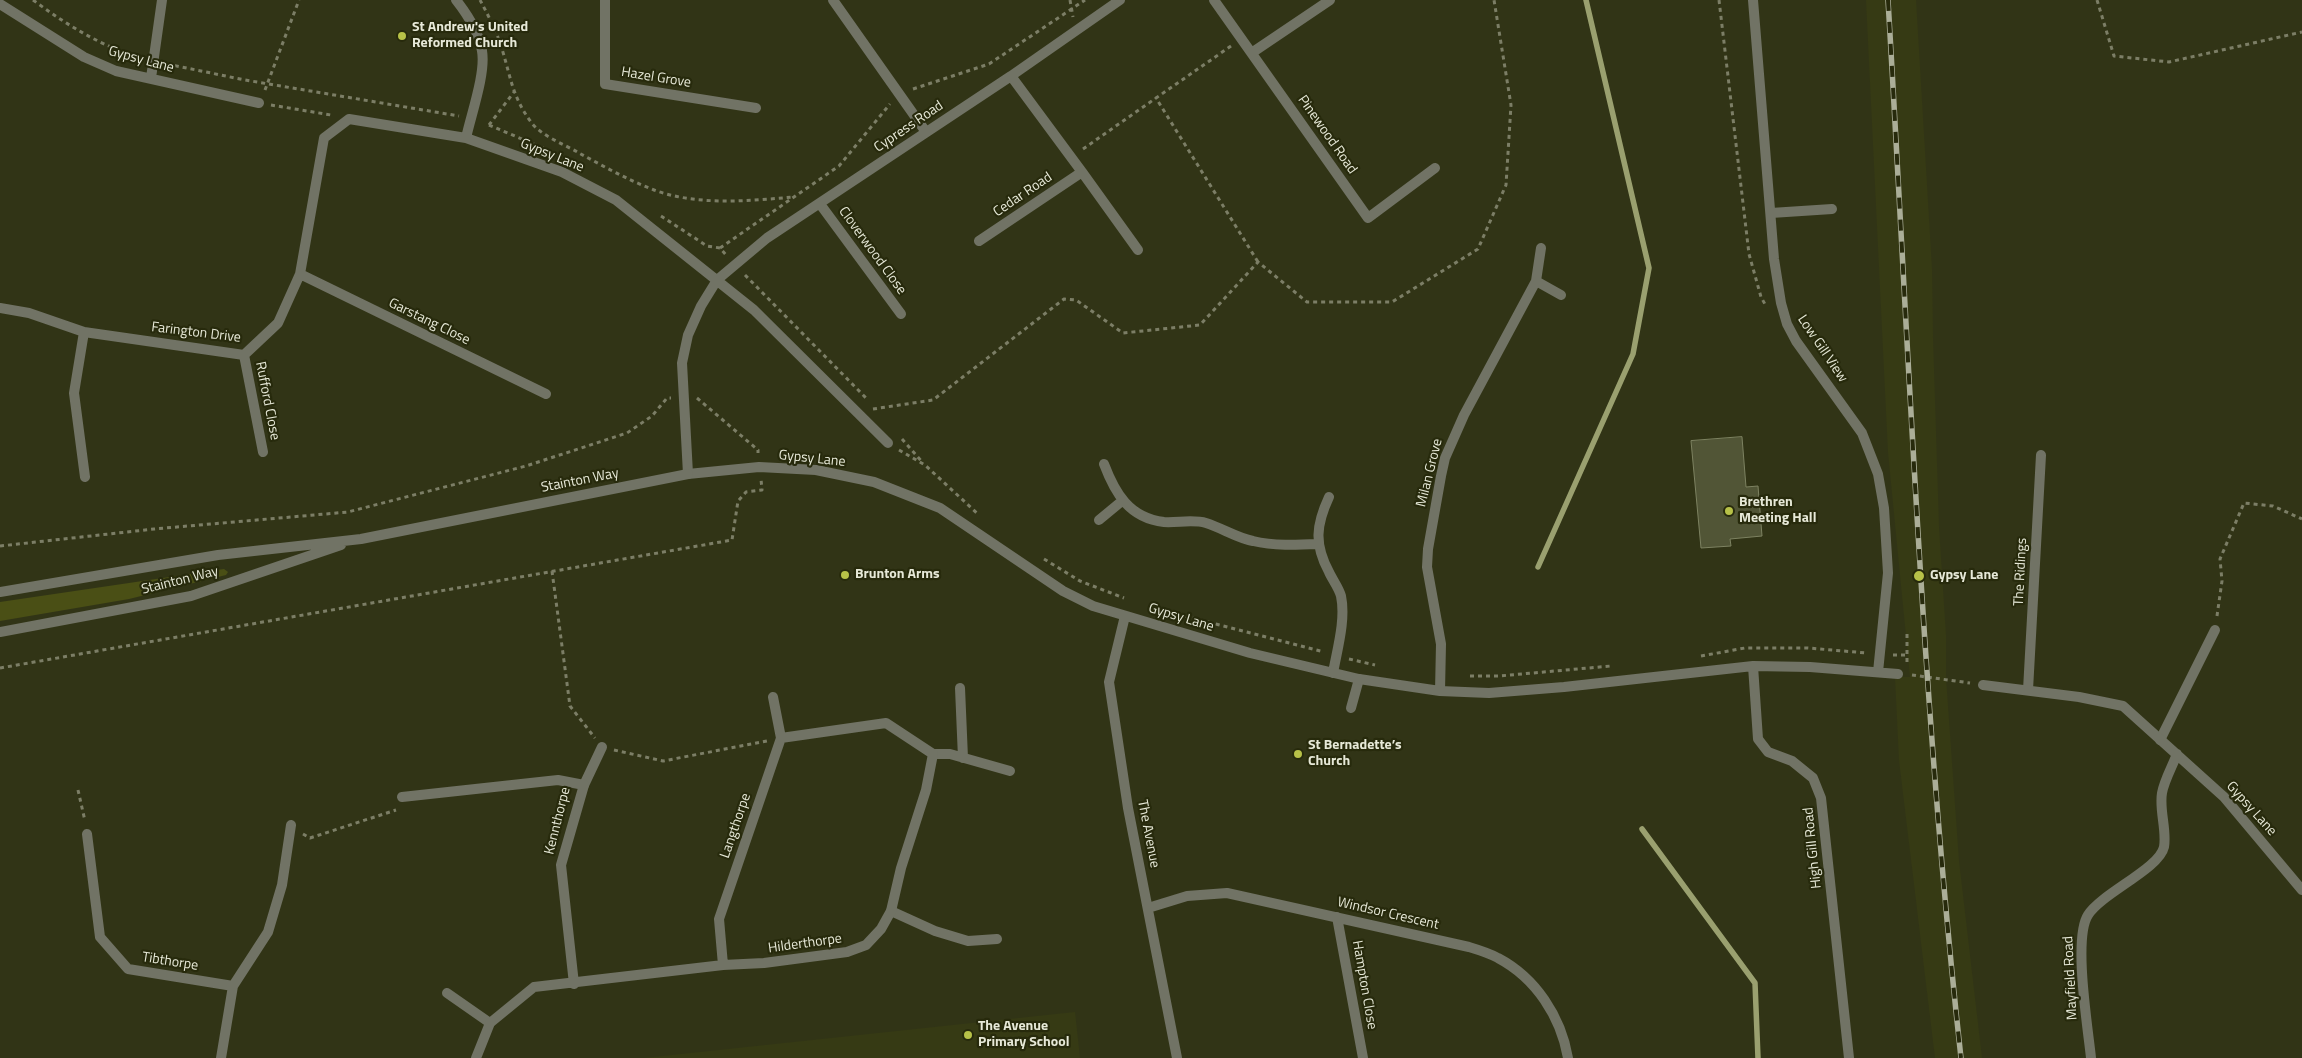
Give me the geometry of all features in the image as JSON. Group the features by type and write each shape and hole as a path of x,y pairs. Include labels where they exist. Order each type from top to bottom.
{"street":[{"path":"152,78 162,0"},
{"path":"456,0 469,16 482,52 479,84 466,138"},
{"name":"Hazel Grove","path":"605,0 605,84 756,108"},
{"path":"833,0 926,132"},
{"name":"Cypress Road","path":"717,280 767,238 1012,76 1120,0"},
{"name":"Pinewood Road","path":"1214,0 1368,218 1436,168"},
{"path":"1252,52 1330,0"},
{"name":"Low Gill View","path":"1753,0 1774,259 1786,324 1862,433 1878,474 1884,508 1888,573 1878,672"},
{"name":"Gypsy Lane","path":"0,4 84,57 116,71 260,103"},
{"path":"1012,76 1138,250"},
{"name":"Gypsy Lane","path":"349,118 466,138 562,172 616,200 754,310 888,443"},
{"name":"Farington Drive","path":"0,308 29,313 84,332 244,355 278,323 300,274 324,138 349,118"},
{"name":"Cedar Road","path":"979,241 1082,172"},
{"name":"Cloverwood Close","path":"820,204 901,314"},
{"path":"1771,213 1832,209"},
{"name":"Milan Grove","path":"1440,691 1441,644 1427,567 1428,549 1445,458 1464,414 1536,281 1541,248"},
{"name":"Garstang Close","path":"300,274 546,394"},
{"path":"688,474 682,398 682,363 688,335 701,306 717,280"},
{"path":"1536,281 1561,295"},
{"path":"84,332 74,393 85,477"},
{"name":"Rufford Close","path":"244,355 263,452"},
{"name":"The Ridings","path":"2028,690 2042,455"},
{"path":"1104,464 1114,488 1122,501 1136,512 1162,522 1204,522 1251,541 1282,546 1318,544"},
{"name":"Gypsy Lane","path":"688,474 759,468 816,470 874,482 940,508 1063,591 1093,606 1250,654 1359,679 1440,691 1489,693 1564,688 1753,666 1810,667 1902,674"},
{"name":"Stainton Way","path":"0,592 218,555 361,539 688,474"},
{"path":"1328,498 1322,513 1318,544 1324,564 1340,595 1342,613 1333,673"},
{"path":"1099,520 1122,501"},
{"name":"Stainton Way","path":"0,632 191,596 361,539"},
{"name":"The Avenue","path":"1124,616 1109,682 1128,808 1177,1058"},
{"path":"2160,740 2215,630"},
{"name":"High Gill Road","path":"1753,666 1758,739 1768,752 1792,760 1813,778 1821,798 1849,1058"},
{"path":"1351,708 1359,679"},
{"name":"Gypsy Lane","path":"1983,685 2079,697 2123,706 2224,797 2302,890"},
{"path":"960,688 963,758"},
{"name":"Langthorpe","path":"724,965 719,919 780,738 773,697"},
{"path":"780,738 886,723 932,754 950,754 1010,771"},
{"path":"584,785 602,747"},
{"name":"Hilderthorpe","path":"476,1058 490,1023 534,987 574,984 724,965 764,963 847,952 866,945 881,929 892,911 901,868 926,790 932,754"},
{"name":"Mayfield Road","path":"2091,1058 2084,986 2082,931 2088,915 2100,902 2157,858 2164,847 2162,794 2177,754"},
{"name":"Kennthorpe","path":"402,798 558,780 584,785 561,865 574,984"},
{"path":"221,1058 233,986 268,932 282,885 291,825"},
{"name":"Tibthorpe","path":"88,834 100,937 128,969 233,986"},
{"name":"Windsor Crescent","path":"1148,908 1187,896 1227,893 1470,947 1498,958 1523,975 1548,1003 1565,1040 1568,1058"},
{"path":"892,911 935,931 968,941 997,939"},
{"name":"Hampton Close","path":"1337,917 1362,1058"},
{"path":"447,992 490,1023"}],"path":[{"path":"33,0 67,26 112,49 154,62 267,84 471,118 488,125 514,92"},
{"path":"299,0 260,103 349,118"},
{"path":"480,0 502,48 508,78 514,92 533,124 547,134 611,170 655,190 698,199 759,200 796,197 820,204"},
{"path":"720,248 839,166 898,94 988,64 1085,0"},
{"path":"1156,98 1258,262 1307,302 1392,302 1478,249 1506,185 1511,105 1494,0"},
{"path":"1719,0 1749,254 1761,297 1768,310 1786,324"},
{"path":"2097,0 2114,56 2169,62 2302,32"},
{"path":"1071,157 1242,39"},
{"path":"862,416 875,408 933,400 1064,299 1076,300 1123,333 1200,325 1258,262"},
{"path":"734,266 794,323 881,415"},
{"path":"0,546 154,529 348,512 526,466 627,434 652,416 666,398 699,398 758,450 762,490 746,492 738,501 732,540 0,668"},
{"path":"900,436 925,465 985,519"},
{"path":"888,443 925,465"},
{"path":"2215,630 2222,581 2220,559 2244,503 2273,506 2302,519"},
{"path":"1039,556 1080,581 1128,600"},
{"path":"552,571 570,706 602,747 663,761 780,738"},
{"path":"1175,614 1377,666"},
{"path":"1907,634 1908,655 1902,674 1983,685"},
{"path":"1692,657 1745,648 1808,648 1880,655 1908,655"},
{"path":"1441,676 1499,676 1617,665"},
{"path":"78,790 88,834"},
{"path":"291,825 310,838 400,808 402,798"}],"shaded area":[{"path":"1866,0 1916,0 1932,269 1939,527 1946,636 1946,678 1959,861 1982,1058 1935,1058 1899,760 1895,677 1910,677 1888,452"},
{"path":"224,569 228,572 226,575 129,599 0,621 0,602"},
{"name":"The Avenue Primary School","path":"1075,1012 1080,1058 644,1058"}],"building":[{"name":"Brethren Meeting Hall","path":"1742,437 1746,487 1758,486 1762,536 1730,539 1731,546 1701,548 1691,441"}],"waterway":[{"path":"1538,567 1633,354 1649,268 1586,0"},
{"path":"1642,829 1755,983 1758,1058"}],"railway":[{"path":"1888,0 1926,662 1936,794 1961,1058"}],"place":[{"name":"St Andrew's United Reformed Church","path":"402,36"},
{"name":"Brethren Meeting Hall","path":"1729,511"},
{"name":"Brunton Arms","path":"845,575"},
{"name":"Gypsy Lane","path":"1919,576"},
{"name":"St Bernadette’s Church","path":"1298,754"},
{"name":"The Avenue Primary School","path":"968,1035"}]}
